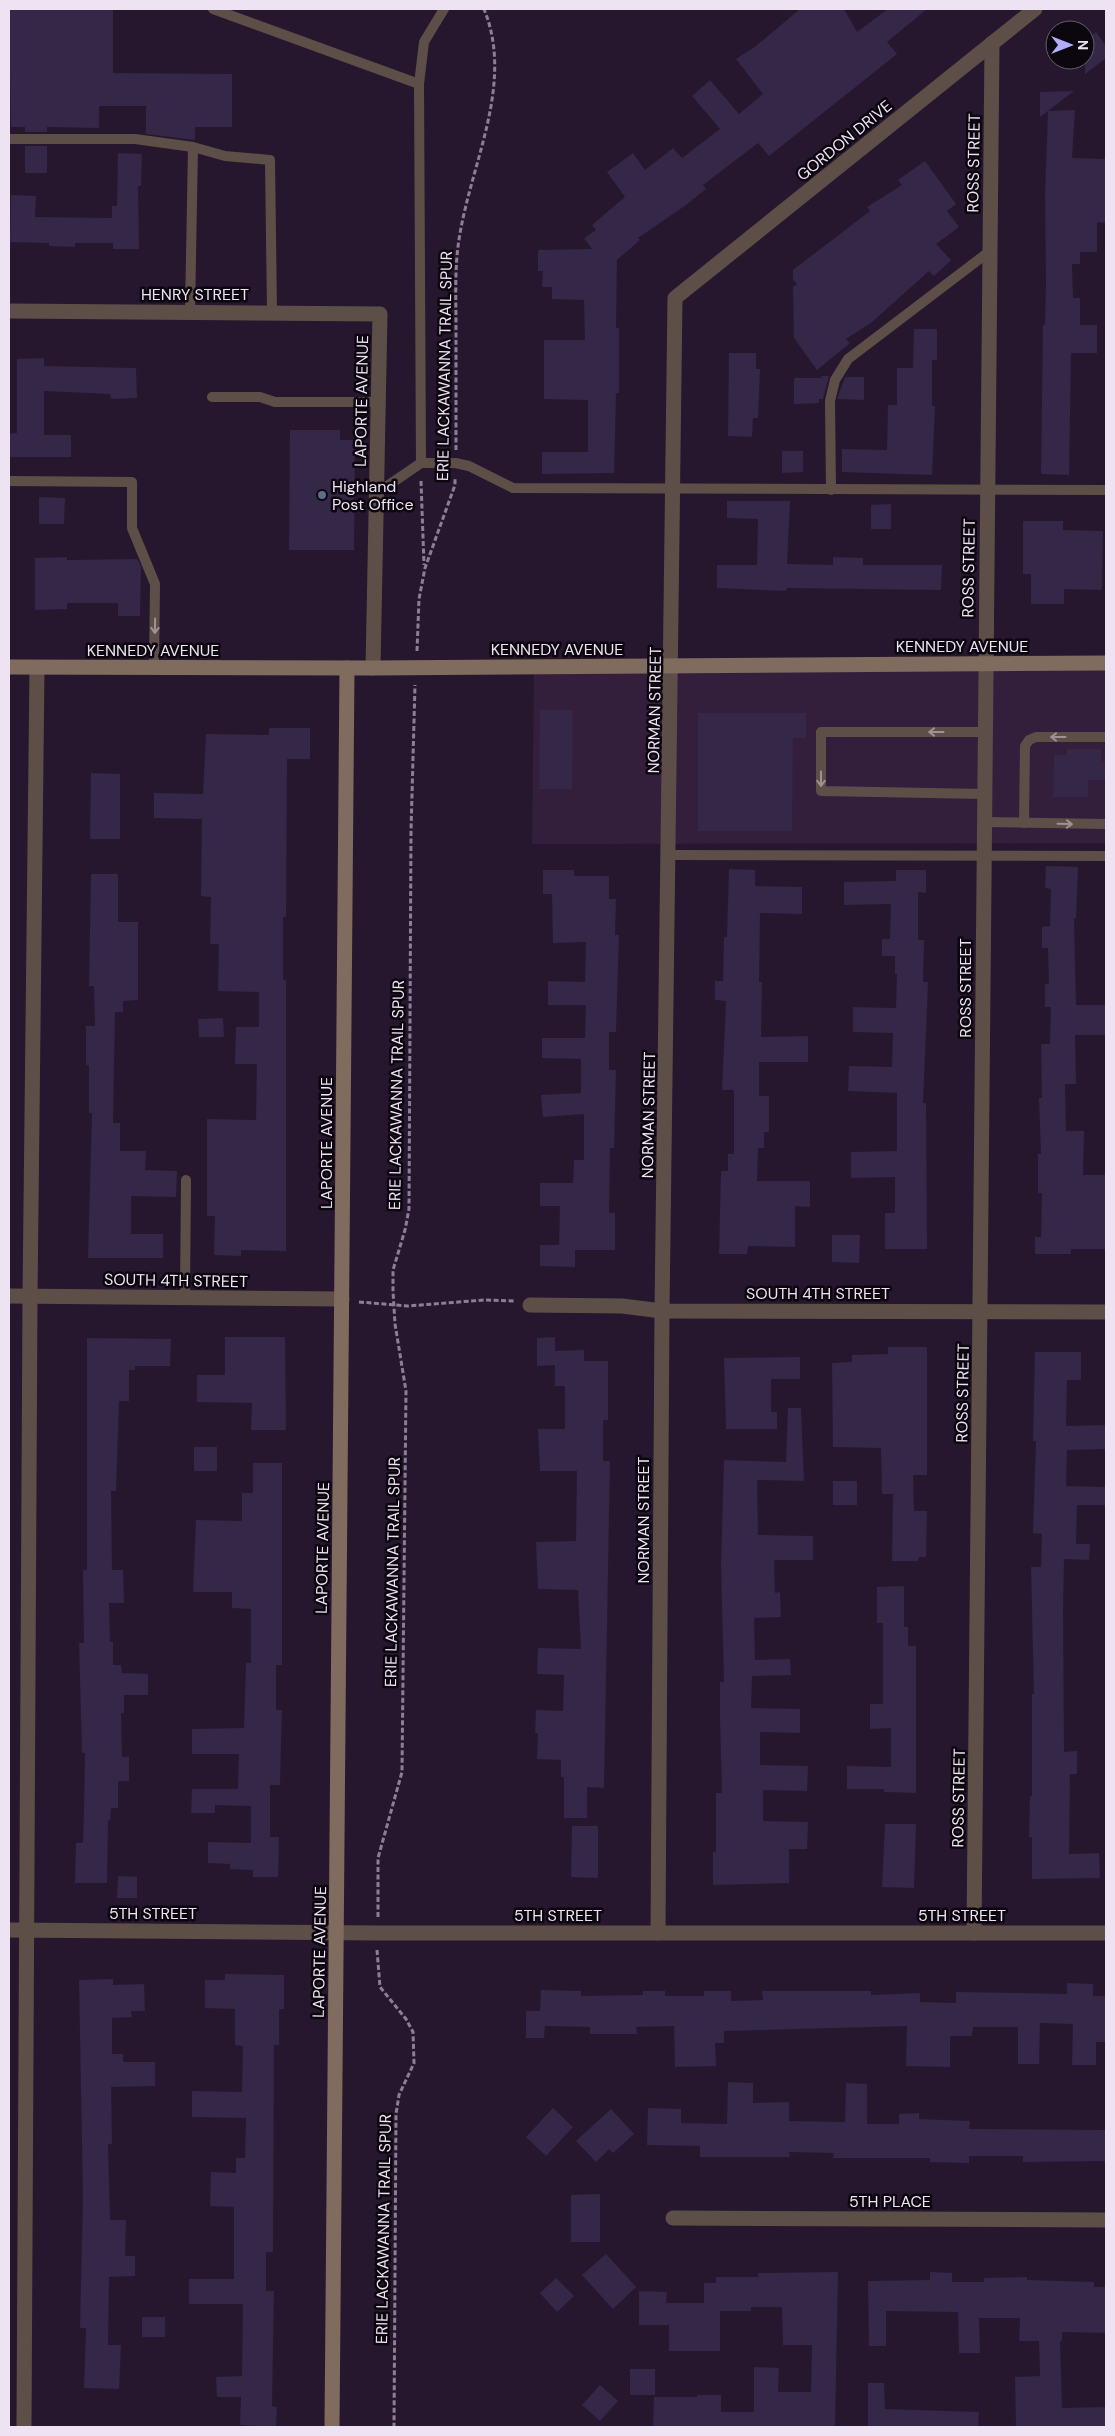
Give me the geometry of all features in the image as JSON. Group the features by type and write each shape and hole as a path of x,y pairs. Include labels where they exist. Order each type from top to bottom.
{"street":[{"name":"GORDON DRIVE","path":"675,298 1035,9"},
{"name":"ROSS STREET","path":"974,1932 992,43"},
{"name":"NORMAN STREET","path":"658,1933 662,1310 672,666 675,298"},
{"name":"HENRY STREET","path":"9,311 380,314"},
{"name":"LAPORTE AVENUE","path":"373,668 380,314"},
{"name":"KENNEDY AVENUE","path":"9,667 373,668 1106,663"},
{"path":"24,2427 30,1296 37,668"},
{"name":"LAPORTE AVENUE","path":"332,2427 347,668"},
{"name":"SOUTH 4TH STREET","path":"9,1296 342,1299"},
{"name":"SOUTH 4TH STREET","path":"530,1305 622,1306 662,1310 1106,1312"},
{"name":"5TH STREET","path":"9,1930 1106,1933"},
{"name":"5TH PLACE","path":"673,2218 1106,2220"}],"lane":[{"path":"213,9 419,84"},
{"path":"421,463 419,84 424,42 444,9"},
{"path":"9,139 134,139 193,147 225,156 270,160 272,312"},
{"path":"190,312 193,147"},
{"path":"831,490 830,402 835,380 848,359 990,250"},
{"path":"212,397 260,397 275,402 378,402"},
{"path":"376,493 421,463 456,463 469,466 513,488 1106,490"},
{"path":"9,480 132,482 132,528 155,584 154,668"},
{"path":"984,794 821,791 821,732 985,732"},
{"path":"1024,823 1025,746 1030,740 1036,737 1106,737"},
{"path":"984,822 1106,824"},
{"path":"669,855 1106,856"},
{"path":"185,1297 186,1180"}],"path":[{"name":"ERIE LACKAWANNA TRAIL SPUR","path":"417,634 419,599 424,568 456,485 457,256 466,200 491,108 496,74 494,45 484,9"},
{"path":"421,463 424,568"},
{"name":"ERIE LACKAWANNA TRAIL SPUR","path":"394,2427 396,2114 400,2095 414,2063 414,2047 413,2032 406,2019 380,1987 377,1970 378,1858 402,1772 406,1391 394,1306 393,1270 405,1230 408,1209 411,831 415,702"},
{"path":"342,1299 394,1306 497,1299 530,1305"}],"shaded area":[{"path":"534,670 1106,670 1106,843 532,844"}],"building":[{"path":"9,9 113,9 113,73 232,74 232,127 195,127 195,140 146,134 146,106 99,106 99,128 47,127 47,132 25,132 25,127 11,127"},
{"path":"800,9 844,9 857,32 888,9 927,9 887,42 897,54 769,156 758,143 703,185 706,189 686,205 638,238 640,240 617,260 616,328 619,328 619,393 616,393 614,473 542,474 542,452 588,452 588,400 544,399 544,340 585,340 584,300 552,299 552,287 542,287 543,271 538,271 538,250 592,249 584,238 596,230 592,225 625,197 607,172 633,153 645,170 673,148 682,158 720,129 692,96 710,80 739,114 763,94 736,59 756,46"},
{"path":"1095,33 1106,46 1106,58 1095,66"},
{"path":"1074,91 1040,117 1040,92"},
{"path":"1075,110 1072,158 1106,159 1106,223 1097,222 1097,252 1080,252 1080,264 1072,264 1073,298 1080,298 1080,325 1097,325 1097,353 1071,353 1069,475 1041,474 1048,111"},
{"path":"25,146 47,146 47,173 25,173"},
{"path":"118,153 142,154 141,186 138,186 139,249 113,249 113,243 75,243 75,247 49,246 49,243 10,242 11,195 36,196 35,217 112,218 112,206 117,206"},
{"path":"925,161 956,204 947,211 959,227 936,244 951,260 934,276 929,271 872,322 846,339 850,343 817,370 794,338 793,287 797,284 793,279 793,270 870,211 867,207 902,185 898,180"},
{"path":"914,329 937,329 937,360 932,360 932,406 935,406 932,475 842,472 842,449 887,450 888,405 897,405 897,368 913,368"},
{"path":"729,353 756,353 756,369 760,369 758,418 753,418 752,437 728,436"},
{"path":"44,358 44,366 136,368 137,398 111,399 110,394 44,391 44,435 71,435 71,457 9,457 9,434 17,433 17,359"},
{"path":"821,376 829,376 823,399 819,399 819,403 794,404 794,378 823,378"},
{"path":"845,377 864,377 864,400 837,399"},
{"name":"Highland Post Office","path":"290,430 340,430 340,440 355,440 354,550 289,550"},
{"path":"782,451 803,451 803,472 782,473"},
{"path":"39,497 65,498 64,524 39,524"},
{"path":"727,501 790,501 787,564 833,565 833,557 863,558 863,565 942,565 941,590 787,588 786,591 717,588 717,565 757,565 758,519 727,518"},
{"path":"891,504 891,529 871,529 871,505"},
{"path":"1023,521 1063,521 1063,530 1103,531 1102,590 1064,589 1064,604 1031,604 1031,574 1023,574"},
{"path":"67,557 67,560 137,559 141,567 140,616 118,616 118,603 67,603 67,609 35,610 35,558"},
{"path":"540,710 573,710 572,789 539,789"},
{"path":"698,713 806,713 806,738 793,738 792,831 698,831"},
{"path":"269,728 310,728 310,759 287,759 286,917 283,917 283,980 286,980 286,1251 241,1250 241,1256 214,1255 215,1216 207,1216 207,1119 256,1120 257,1064 235,1064 236,1027 259,1027 259,992 218,991 219,944 210,944 211,897 201,896 202,819 154,818 154,793 203,794 206,734 269,735"},
{"path":"1067,749 1101,749 1101,761 1106,761 1106,780 1088,780 1088,797 1053,797 1054,755 1067,755"},
{"path":"91,773 120,774 120,839 90,839"},
{"path":"1046,866 1078,867 1076,919 1074,918 1076,1005 1106,1005 1106,1035 1075,1035 1076,1084 1065,1084 1066,1131 1084,1131 1083,1175 1106,1175 1106,1249 1071,1249 1071,1254 1035,1254 1035,1237 1041,1237 1042,1193 1038,1193 1038,1154 1041,1154 1039,1098 1042,1098 1041,1044 1050,1044 1051,1007 1045,1007 1045,984 1049,984 1048,948 1042,948 1042,927 1050,926 1051,889 1045,888"},
{"path":"729,869 755,870 755,886 802,887 802,914 760,913 759,982 762,982 761,1037 808,1036 808,1062 759,1062 759,1096 769,1096 769,1132 764,1132 764,1148 758,1148 757,1181 810,1181 810,1207 795,1206 795,1247 748,1246 747,1254 719,1254 721,1171 728,1171 728,1154 734,1154 734,1090 722,1090 726,1001 715,1000 715,981 723,981 724,937 727,937"},
{"path":"543,870 574,870 574,876 609,876 609,899 616,899 615,935 619,935 616,1032 609,1032 609,1070 616,1070 614,1148 610,1148 609,1213 615,1213 615,1250 575,1250 575,1267 540,1266 540,1245 559,1245 560,1206 540,1206 540,1183 573,1183 574,1160 584,1160 584,1114 543,1117 541,1095 581,1093 581,1059 542,1058 542,1038 585,1038 586,1005 548,1005 548,981 585,982 586,942 553,943 552,894 543,894"},
{"path":"896,870 926,870 926,893 918,892 918,940 924,940 923,982 928,982 923,1103 926,1103 927,1249 885,1249 885,1213 895,1213 895,1177 851,1178 851,1152 897,1151 897,1093 848,1091 849,1066 892,1067 893,1033 853,1032 853,1007 896,1008 897,974 895,974 895,956 882,956 882,939 890,939 891,904 844,905 844,882 896,881"},
{"path":"91,874 118,874 118,922 138,922 138,1000 123,1001 123,1012 115,1012 113,1123 120,1123 120,1151 146,1151 145,1170 177,1171 176,1197 131,1196 131,1234 163,1234 163,1258 88,1258 92,1113 89,1113 89,1065 86,1065 86,1026 95,1026 94,986 89,986"},
{"path":"223,1018 224,1037 199,1037 198,1019"},
{"path":"832,1235 860,1235 859,1263 832,1262"},
{"path":"225,1337 285,1337 286,1430 251,1430 252,1403 197,1402 197,1375 225,1375"},
{"path":"555,1337 555,1365 537,1366 537,1338"},
{"path":"87,1338 171,1339 170,1366 135,1366 135,1370 129,1370 129,1401 119,1401 116,1491 111,1491 112,1570 123,1570 124,1603 109,1603 110,1642 113,1642 113,1665 121,1665 122,1673 148,1674 148,1695 124,1695 124,1713 121,1713 122,1757 129,1757 129,1781 118,1781 118,1808 111,1808 110,1820 108,1820 107,1883 75,1883 76,1843 83,1843 84,1809 85,1753 82,1753 79,1643 84,1643 83,1570 87,1570"},
{"path":"888,1347 927,1347 927,1475 913,1475 914,1511 927,1511 926,1557 919,1557 918,1561 892,1561 893,1494 882,1494 881,1448 833,1447 832,1363 852,1362 852,1355 888,1354"},
{"path":"584,1350 584,1361 608,1361 608,1420 603,1420 603,1461 610,1461 604,1788 587,1787 587,1818 564,1818 564,1777 561,1777 561,1760 537,1759 538,1733 535,1733 536,1710 563,1711 564,1675 537,1674 538,1648 581,1649 578,1590 538,1589 536,1542 576,1541 577,1471 540,1471 538,1429 565,1429 565,1386 555,1386 555,1351"},
{"path":"1035,1352 1081,1352 1081,1380 1067,1380 1066,1426 1106,1425 1106,1449 1067,1450 1066,1486 1106,1487 1106,1505 1077,1505 1076,1544 1090,1544 1089,1560 1064,1559 1063,1611 1064,1752 1077,1751 1077,1774 1070,1774 1069,1854 1099,1853 1100,1878 1032,1879 1032,1837 1029,1837 1030,1796 1032,1796 1032,1694 1034,1694 1031,1567 1041,1567 1042,1534 1033,1533 1036,1441 1033,1441"},
{"path":"800,1357 800,1379 771,1379 771,1412 777,1412 777,1429 726,1429 724,1358"},
{"path":"788,1408 801,1408 804,1481 757,1480 758,1535 813,1536 813,1560 774,1560 775,1593 780,1592 781,1617 754,1618 755,1660 790,1659 791,1675 752,1676 751,1708 800,1709 800,1733 760,1732 760,1765 808,1766 807,1791 763,1790 763,1821 808,1822 807,1849 789,1849 789,1883 713,1885 713,1852 716,1852 716,1793 722,1793 720,1682 724,1682 721,1565 724,1460 786,1462"},
{"path":"194,1447 217,1447 217,1471 194,1471"},
{"path":"253,1463 282,1463 282,1665 276,1665 276,1710 282,1710 280,1785 270,1785 270,1837 279,1837 278,1877 253,1877 253,1870 230,1869 230,1864 208,1863 208,1842 251,1843 251,1806 215,1805 215,1813 191,1813 192,1789 238,1789 239,1754 192,1754 192,1729 244,1728 246,1663 251,1663 251,1609 232,1608 232,1592 193,1592 196,1520 242,1521 242,1493 253,1493"},
{"path":"833,1481 857,1481 857,1505 833,1505"},
{"path":"904,1586 904,1627 908,1627 908,1646 916,1646 916,1793 884,1792 884,1789 847,1789 847,1766 891,1767 891,1728 870,1729 870,1704 883,1704 883,1623 877,1623 877,1587"},
{"path":"885,1824 916,1824 914,1888 882,1887"},
{"path":"572,1826 598,1826 598,1878 571,1877"},
{"path":"118,1876 137,1877 137,1898 117,1898"},
{"path":"225,1974 284,1975 284,2009 279,2009 279,2045 274,2045 273,2252 266,2252 266,2291 274,2291 272,2406 277,2407 276,2427 240,2425 241,2397 217,2397 216,2377 242,2376 243,2304 189,2304 189,2279 234,2279 234,2207 210,2206 211,2172 236,2173 236,2158 245,2158 246,2118 192,2117 192,2091 242,2092 243,2046 235,2045 235,2009 205,2008 205,1980 225,1980"},
{"path":"113,1979 113,1985 144,1984 145,2011 131,2011 132,2017 112,2018 112,2054 123,2054 123,2062 155,2062 155,2086 111,2087 112,2144 108,2144 110,2220 126,2220 125,2256 135,2256 135,2276 109,2277 108,2345 121,2345 119,2389 84,2388 86,2328 80,2328 83,2197 79,1980"},
{"path":"1067,1983 1093,1984 1093,1996 1106,1996 1106,2042 1096,2042 1096,2065 1072,2065 1073,2024 1040,2023 1039,2064 1018,2064 1018,2027 973,2027 972,2036 950,2036 950,2067 906,2066 907,2026 724,2031 724,2043 715,2043 716,2066 675,2067 674,2026 636,2027 637,2034 590,2034 590,2027 545,2026 544,2038 526,2038 526,2011 540,2011 541,1990 581,1991 581,1996 643,1995 643,1991 665,1991 665,1996 704,1996 704,1991 731,1991 731,2001 763,2000 762,1991 871,1991 871,1995 920,1993 920,2002 956,2003 956,1992 1067,1994"},
{"path":"728,2082 753,2083 753,2103 789,2102 789,2121 845,2122 846,2083 867,2084 867,2124 899,2124 899,2114 919,2113 919,2119 970,2121 969,2129 1106,2130 1106,2161 1023,2162 1023,2156 969,2156 969,2163 930,2162 930,2158 833,2158 834,2153 789,2152 790,2157 700,2157 700,2146 647,2145 648,2108 681,2109 681,2123 727,2124"},
{"path":"553,2108 573,2127 546,2156 526,2137"},
{"path":"611,2109 634,2134 613,2153 609,2149 596,2162 576,2141"},
{"path":"600,2194 600,2242 571,2242 571,2195"},
{"path":"606,2254 636,2287 613,2309 582,2275"},
{"path":"838,2272 835,2427 653,2427 654,2397 721,2395 721,2412 754,2412 754,2367 779,2368 778,2392 811,2392 812,2345 783,2345 782,2307 751,2307 751,2311 720,2311 720,2351 669,2351 669,2325 639,2325 639,2291 667,2292 666,2303 704,2303 704,2283 716,2283 716,2277 758,2277 758,2273"},
{"path":"930,2272 952,2273 952,2282 984,2282 984,2278 1027,2277 1027,2280 1094,2282 1094,2287 1106,2287 1106,2333 1062,2332 1062,2341 1060,2341 1062,2408 1106,2407 1106,2427 1016,2427 1015,2377 1040,2376 1039,2341 1019,2341 1020,2318 979,2318 980,2353 959,2353 958,2312 886,2311 886,2346 869,2346 868,2281 930,2280"},
{"path":"556,2278 574,2296 557,2312 540,2293"},
{"path":"142,2317 165,2317 165,2337 142,2337"},
{"path":"630,2369 655,2369 655,2395 630,2395"},
{"path":"868,2383 884,2383 885,2409 979,2412 978,2427 868,2427"},
{"path":"600,2385 618,2401 600,2421 582,2405"}],"place":[{"name":"Highland Post Office","path":"322,495"}]}
